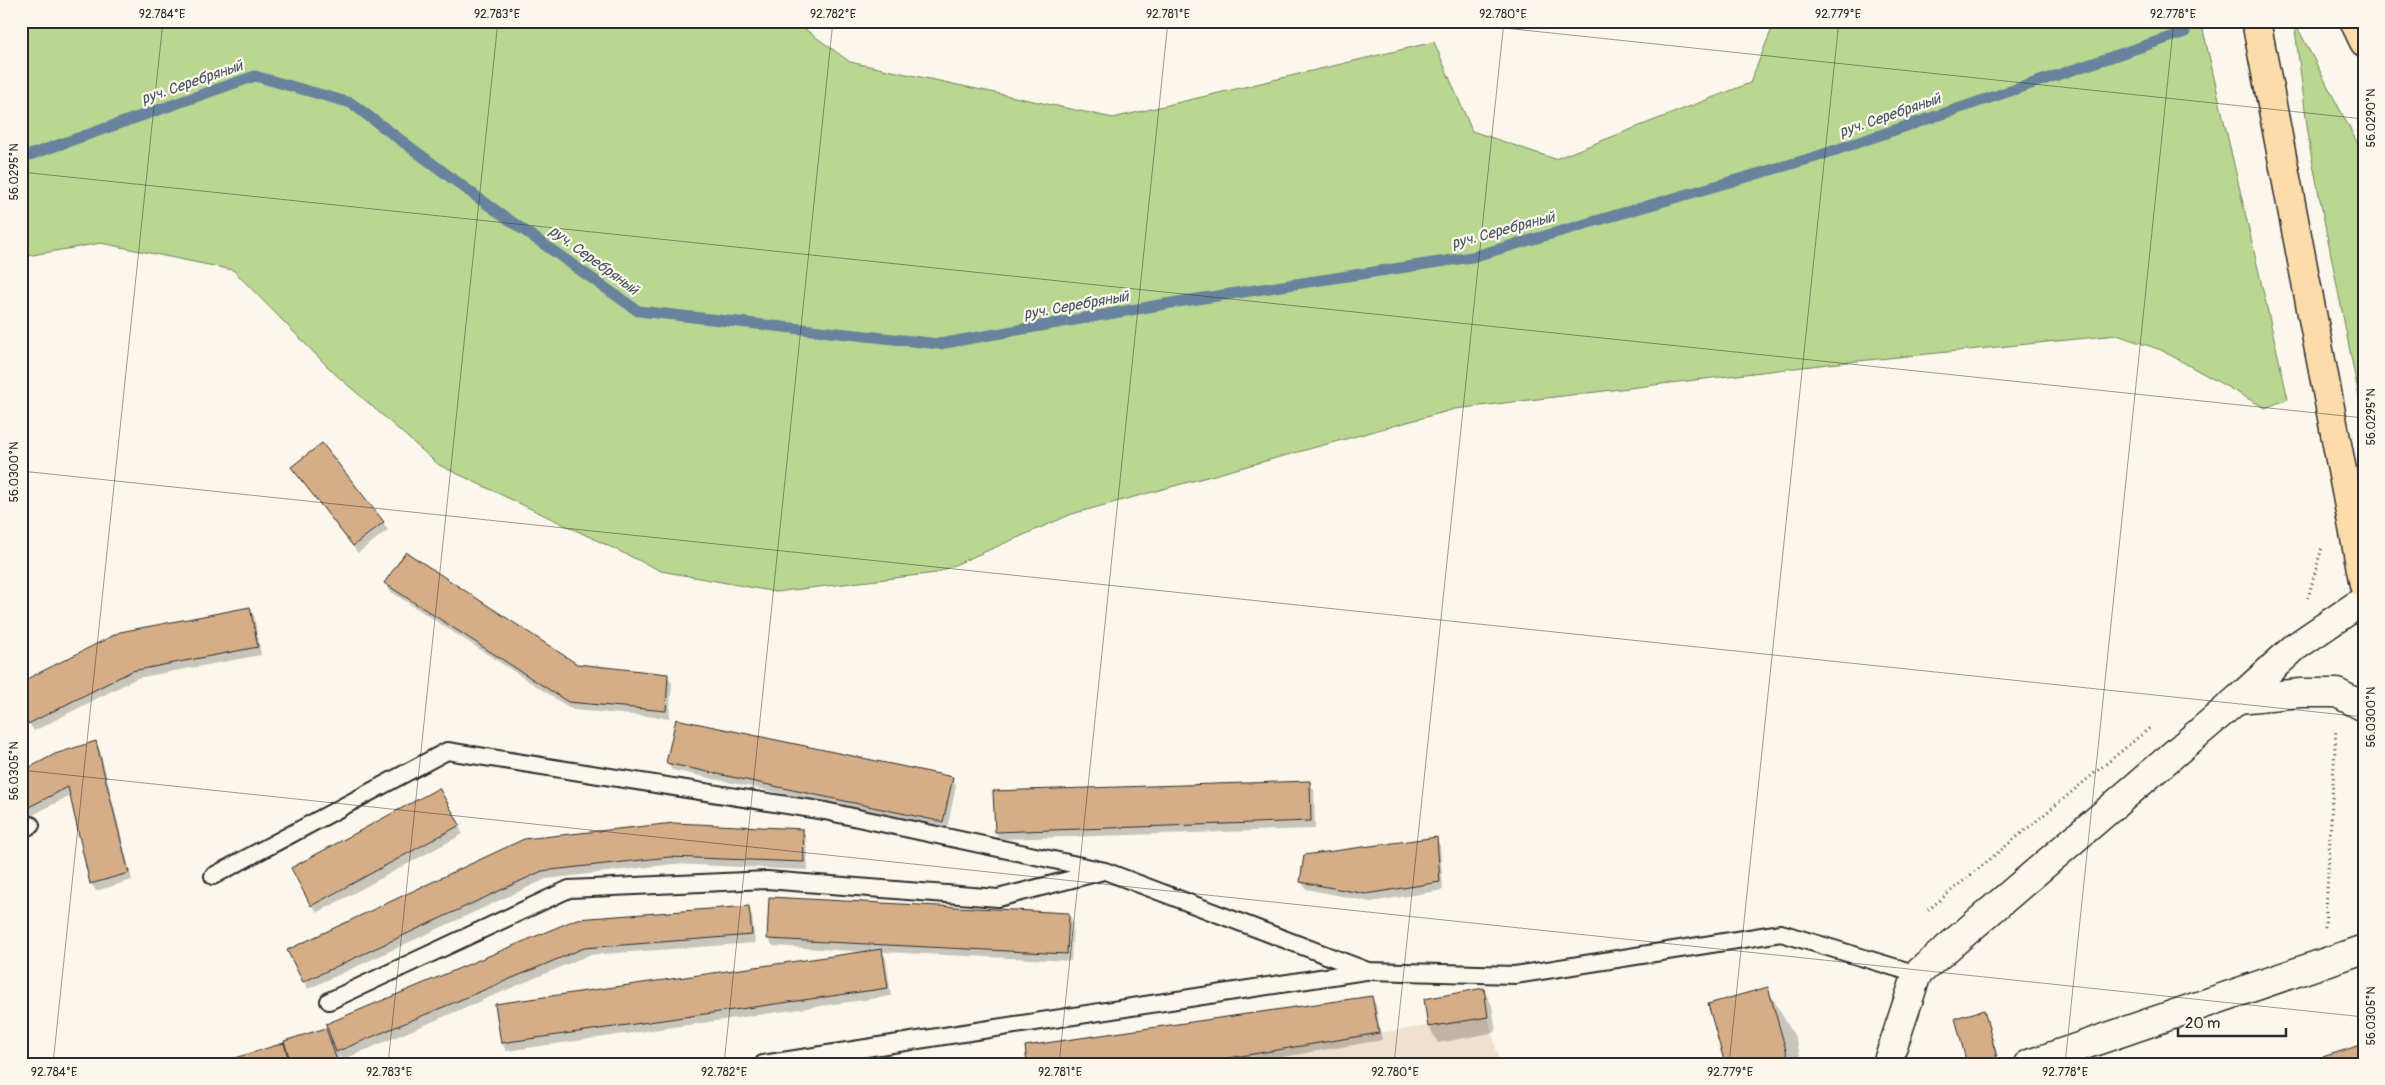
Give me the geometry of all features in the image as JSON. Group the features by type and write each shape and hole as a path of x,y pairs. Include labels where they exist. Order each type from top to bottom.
{"main road":[{"path":"2256,21 2364,585"},
{"path":"2354,21 2364,42"}],"street":[{"path":"1887,1064 1917,974 2238,699 2295,647 2364,600"},
{"path":"2238,699 2301,693 2338,693 2364,707"},
{"path":"2029,1064 2364,949"}],"lane":[{"path":"213,876 447,751 825,810 1105,871 1368,971"},
{"path":"329,1001 569,889 768,880 998,898 1105,871"},
{"path":"763,1064 1368,971 1515,975 1781,932 1917,974"}],"path":[{"path":"2301,604 2308,598 2322,540"},
{"path":"2308,598 2320,631"},
{"path":"2323,963 2338,693"},
{"path":"1928,910 2156,723"}],"shaded area":[{"path":"1488,1017 1500,1064 1193,1064 1379,1033"}],"green space":[{"path":"21,21 794,21 850,62 1113,118 1434,42 1472,131 1555,159 1750,83 1775,21 2201,21 2288,399 2265,408 2161,350 2117,335 1828,364 1455,409 1072,514 936,573 776,592 661,571 439,465 333,372 233,270 101,243 21,257"},
{"path":"2294,21 2364,156 2364,422 2310,149"}],"building":[{"path":"322,443 384,522 353,546 291,467"},
{"path":"406,552 577,664 668,674 666,711 568,702 384,583"},
{"path":"250,607 258,647 132,671 28,724 21,710 21,682 120,632"},
{"path":"676,719 953,777 943,822 666,763"},
{"path":"96,741 129,873 90,884 68,787 21,811 21,772 55,754"},
{"path":"1310,781 1311,821 995,832 993,791"},
{"path":"439,788 460,825 311,906 291,868"},
{"path":"674,823 803,829 804,862 669,857 542,871 303,982 287,950 524,839"},
{"path":"1437,837 1440,882 1366,894 1300,882 1304,855"},
{"path":"769,897 1069,913 1067,954 767,939"},
{"path":"749,906 752,935 584,948 336,1052 326,1024 577,919"},
{"path":"882,949 888,988 501,1043 495,1004"},
{"path":"1768,987 1790,1064 1725,1064 1708,1004"},
{"path":"1484,988 1488,1017 1428,1027 1424,999"},
{"path":"1372,996 1379,1033 1193,1064 1027,1064 1025,1046"},
{"path":"1984,1010 1997,1058 1967,1064 1955,1018"},
{"path":"326,1028 338,1064 291,1064 284,1041"},
{"path":"284,1043 290,1064 215,1064"},
{"path":"2364,1044 2364,1064 2300,1064"},
{"path":"941,1060 942,1064 919,1064"}],"waterway":[{"name":"руч. Серебряный","path":"21,158 255,76 351,103 477,197 638,311 939,344 1171,303 1472,257 1812,158 2185,32"}]}
